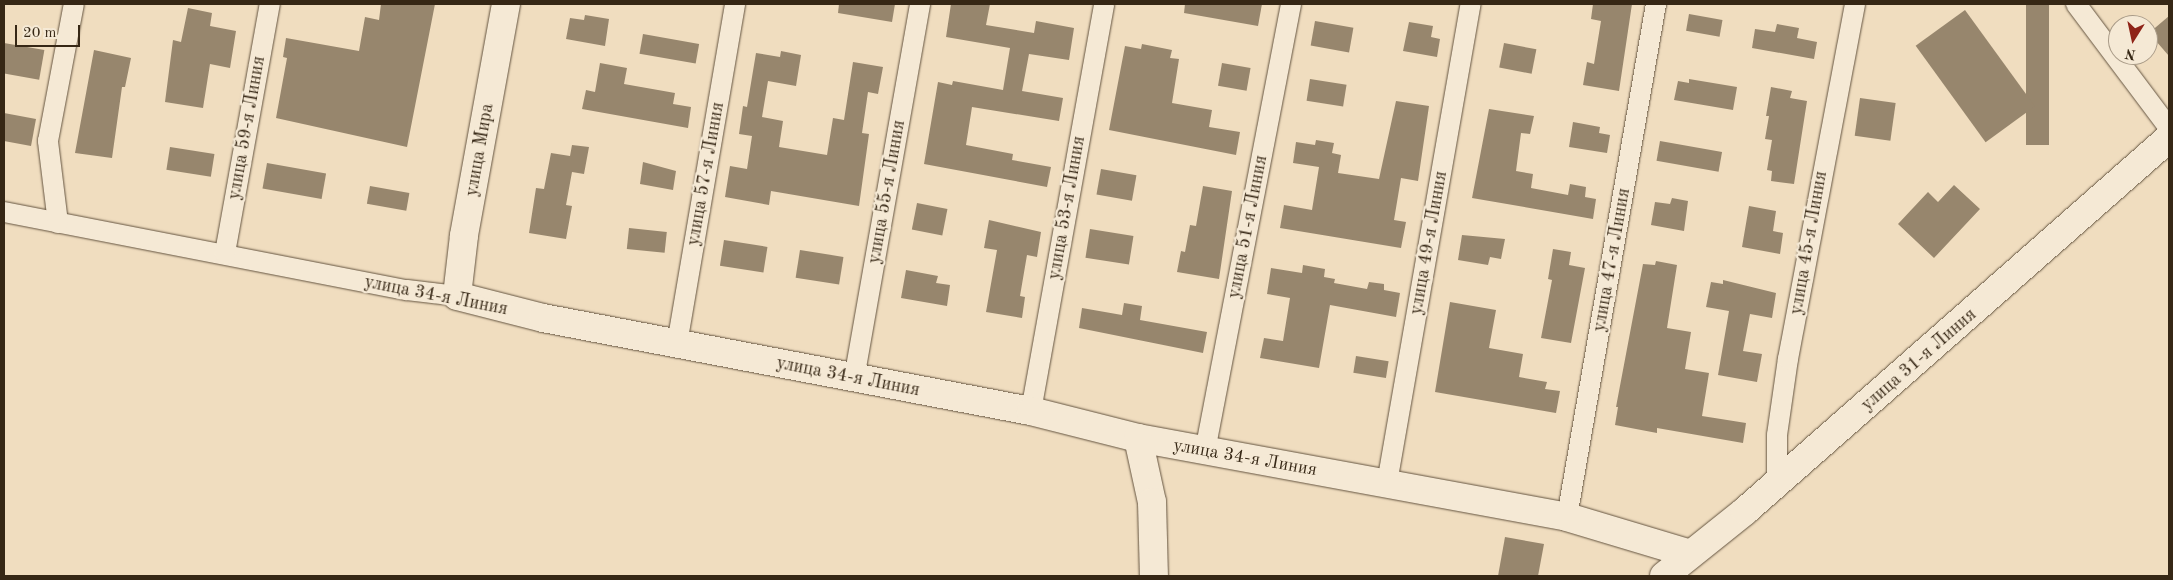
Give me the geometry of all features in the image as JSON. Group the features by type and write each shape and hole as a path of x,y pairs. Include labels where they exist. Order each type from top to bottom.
{"street":[{"path":"58,223 48,141 74,4"},
{"name":"улица 59-я Линия","path":"225,253 270,4"},
{"name":"улица Мира","path":"457,296 464,236 506,4"},
{"name":"улица 57-я Линия","path":"677,344 735,4"},
{"name":"улица 55-я Линия","path":"854,379 920,4"},
{"name":"улица 53-я Линия","path":"1031,411 1104,4"},
{"name":"улица 51-я Линия","path":"1205,451 1291,4"},
{"name":"улица 49-я Линия","path":"1387,483 1471,4"},
{"name":"улица 47-я Линия","path":"1567,517 1656,4"},
{"name":"улица 45-я Линия","path":"1777,483 1778,436 1788,359 1855,4"},
{"path":"2076,4 2169,128"},
{"name":"улица 31-я Линия","path":"1664,576 1777,483 2169,138"},
{"name":"улица 34-я Линия","path":"4,212 225,253 408,290 457,296 543,318 854,379 1031,411 1138,438 1567,517 1690,554"},
{"path":"1138,438 1152,502 1154,576"}],"building":[{"path":"381,4 435,4 407,147 276,118 287,58 283,57 286,38 359,51 365,17 379,20"},
{"path":"839,4 895,4 892,22 838,13"},
{"path":"951,4 990,4 986,25 1034,33 1036,21 1074,28 1069,60 1029,54 1022,91 1063,98 1059,121 972,107 966,145 1013,154 1012,160 1051,167 1047,187 924,164 938,82 952,85 953,81 1003,90 1010,48 946,37"},
{"path":"1185,4 1262,4 1258,26 1184,13"},
{"path":"1593,4 1632,4 1619,91 1583,85 1587,62 1594,64 1601,21 1591,19"},
{"path":"2026,4 2049,4 2049,145 2026,145"},
{"path":"188,8 212,13 210,26 236,31 230,68 210,64 203,108 165,102 173,40 181,42"},
{"path":"1965,10 2035,106 1986,142 1916,46"},
{"path":"1689,14 1722,20 1720,37 1686,31"},
{"path":"585,15 609,19 605,46 566,39 570,18 584,20"},
{"path":"2169,16 2169,56 2158,43 2158,25"},
{"path":"1315,21 1353,28 1349,52 1311,46"},
{"path":"1409,22 1433,26 1431,37 1440,39 1437,57 1403,51"},
{"path":"1777,24 1799,28 1797,38 1817,42 1814,59 1752,48 1755,29 1775,32"},
{"path":"643,34 699,44 696,64 640,54"},
{"path":"4,43 44,50 39,80 4,73"},
{"path":"1504,43 1536,49 1532,74 1499,68"},
{"path":"1142,44 1172,50 1170,58 1179,59 1172,103 1212,110 1209,127 1240,132 1236,155 1109,130 1125,46 1141,49"},
{"path":"94,50 131,58 125,87 122,87 112,158 75,153"},
{"path":"781,51 801,55 796,86 768,81 762,117 783,121 779,147 827,155 833,118 844,120 853,62 883,67 878,94 868,92 862,133 869,134 859,206 771,191 769,205 725,197 730,166 747,169 752,136 739,134 743,106 747,107 756,53 780,57"},
{"path":"600,63 627,68 624,84 675,93 673,104 691,107 688,128 582,109 586,90 595,92"},
{"path":"1222,63 1251,68 1247,91 1218,86"},
{"path":"1310,79 1347,85 1343,107 1307,101"},
{"path":"1689,79 1737,87 1733,110 1674,100 1678,81 1689,83"},
{"path":"1771,87 1792,91 1790,98 1807,101 1794,184 1771,181 1772,171 1767,170 1772,140 1765,139 1769,116 1766,116"},
{"path":"1860,98 1896,103 1890,141 1855,136"},
{"path":"1396,101 1429,106 1418,181 1401,178 1394,220 1406,222 1401,248 1280,228 1284,205 1312,210 1319,167 1293,163 1296,142 1315,145 1316,140 1334,143 1332,153 1341,155 1338,173 1379,179"},
{"path":"1489,109 1534,116 1530,134 1521,133 1516,171 1533,174 1531,188 1568,195 1570,184 1586,187 1585,197 1596,199 1593,219 1472,198"},
{"path":"4,113 36,119 31,146 4,141"},
{"path":"1573,122 1600,127 1599,133 1610,135 1607,153 1569,147"},
{"path":"1660,141 1722,152 1719,172 1657,161"},
{"path":"572,145 589,147 584,174 572,172 566,205 572,206 566,239 529,233 536,188 544,189 551,153 570,156"},
{"path":"170,147 214,154 211,177 166,170"},
{"path":"643,162 676,171 673,190 640,184"},
{"path":"267,163 326,173 322,199 262,189"},
{"path":"1101,169 1136,175 1132,201 1096,195"},
{"path":"1954,185 1980,209 1934,258 1898,224 1928,192 1938,202"},
{"path":"370,186 409,193 406,211 367,204"},
{"path":"1203,186 1232,191 1219,279 1177,272 1181,251 1185,252 1190,225 1196,226"},
{"path":"1672,198 1688,201 1684,231 1651,225 1655,202 1670,204"},
{"path":"917,203 947,209 942,235 912,230"},
{"path":"1749,206 1776,211 1773,231 1783,233 1780,254 1742,247"},
{"path":"989,220 1041,232 1037,257 1027,255 1020,296 1025,297 1022,318 986,312 997,250 984,248"},
{"path":"629,228 667,232 665,253 627,249"},
{"path":"1090,229 1133,236 1129,265 1085,258"},
{"path":"1462,235 1505,239 1501,259 1490,257 1488,265 1458,260"},
{"path":"724,240 767,247 763,273 720,266"},
{"path":"1553,249 1571,252 1569,265 1585,268 1571,343 1541,338 1552,280 1548,279"},
{"path":"800,250 843,257 839,285 796,278"},
{"path":"1656,261 1677,265 1667,328 1691,332 1685,369 1709,373 1702,416 1746,423 1743,443 1657,428 1657,433 1615,425 1618,407 1616,407 1643,264 1655,265"},
{"path":"1303,265 1325,269 1324,277 1335,279 1334,283 1367,289 1369,282 1384,284 1384,290 1400,293 1396,317 1330,305 1319,368 1260,358 1264,338 1283,341 1290,298 1267,294 1271,268 1302,273"},
{"path":"906,270 938,276 936,283 950,285 947,306 901,298"},
{"path":"1723,280 1776,293 1772,318 1750,314 1743,351 1762,354 1757,382 1718,375 1729,311 1706,307 1711,282 1723,284"},
{"path":"1450,302 1496,310 1489,348 1523,354 1519,377 1547,382 1545,389 1560,391 1556,413 1435,392"},
{"path":"1124,303 1142,306 1140,320 1207,332 1203,353 1079,328 1082,308 1122,315"},
{"path":"1356,356 1389,361 1386,378 1353,373"},
{"path":"1505,537 1544,544 1538,576 1498,576"}]}
